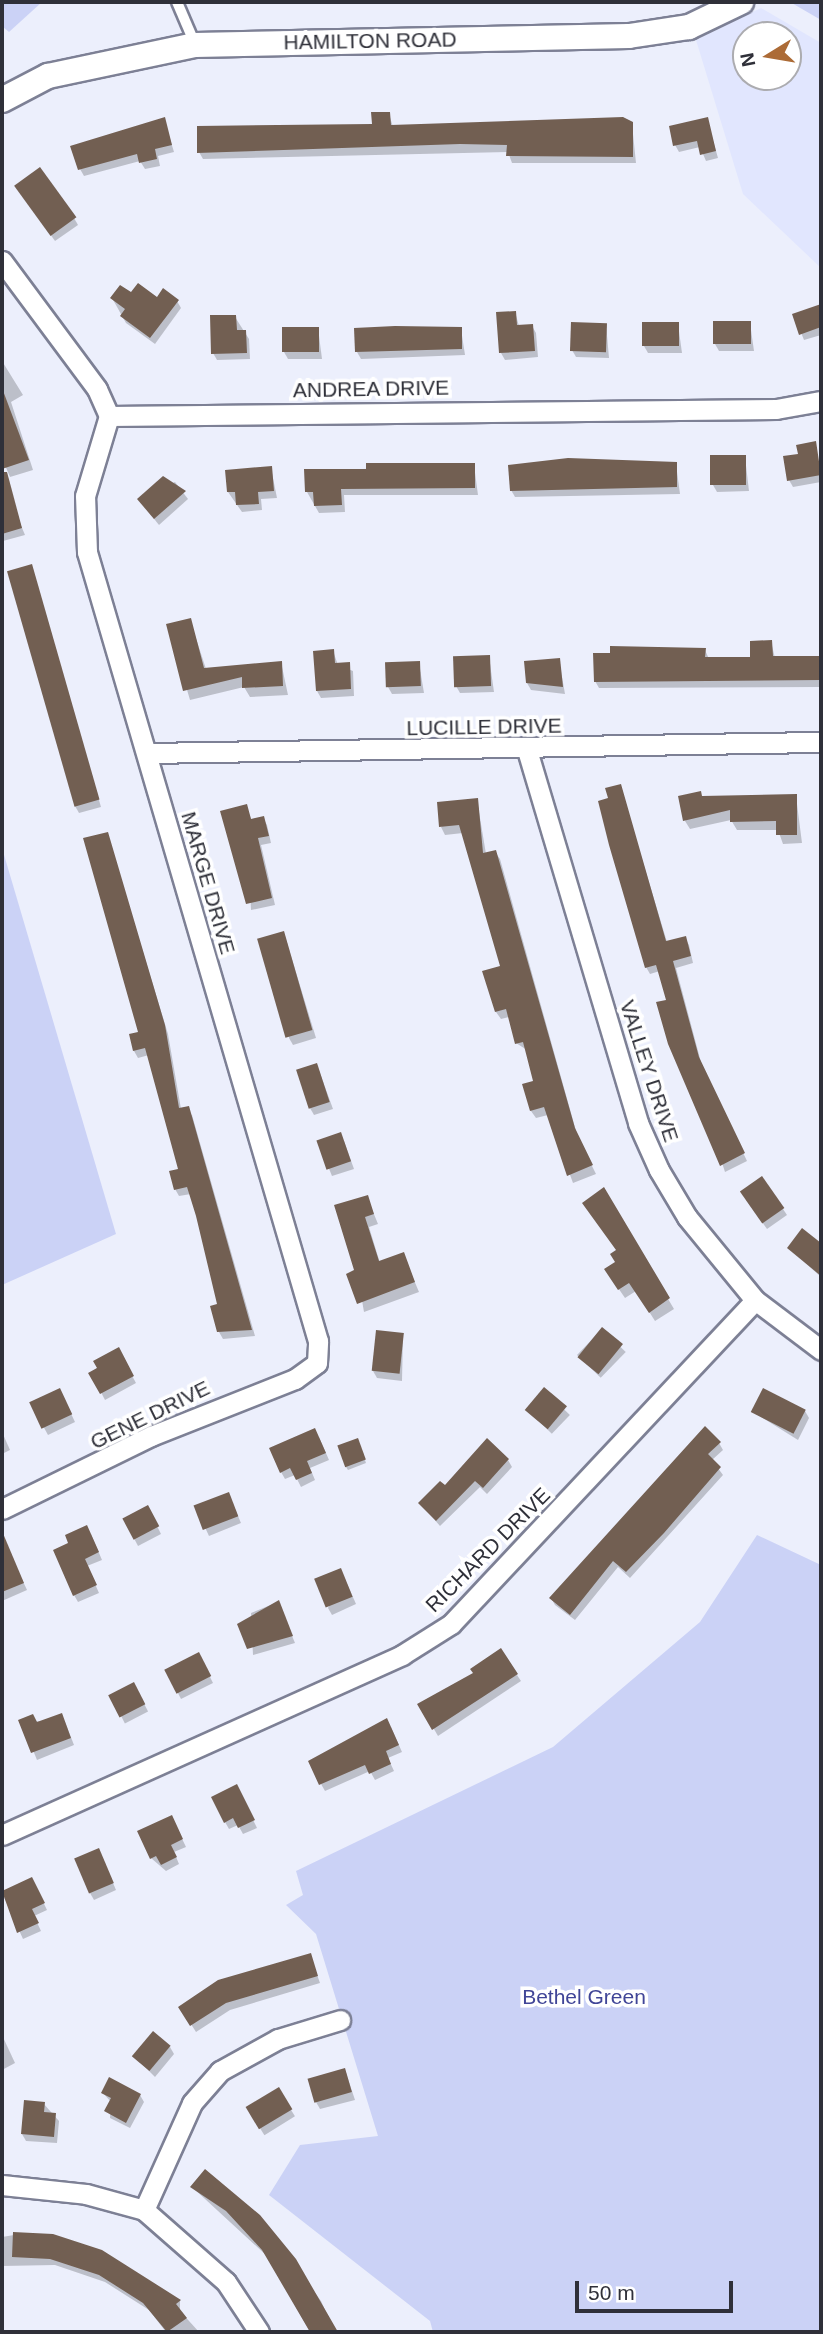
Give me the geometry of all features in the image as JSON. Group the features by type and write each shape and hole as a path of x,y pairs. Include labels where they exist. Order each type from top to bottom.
{"street":[{"name":"HAMILTON ROAD","path":"2,100 48,76 195,45 629,36 689,26 741,2"},
{"path":"2,261 97,389 109,416"},
{"name":"ANDREA DRIVE","path":"109,416 775,409 821,401"},
{"name":"MARGE DRIVE","path":"109,416 85,496 83,525 318,1341 317,1363"},
{"name":"LUCILLE DRIVE","path":"147,753 527,750 821,742"},
{"name":"VALLEY DRIVE","path":"527,750 638,1124 687,1217 755,1300 821,1350"},
{"name":"RICHARD DRIVE","path":"2,1835 402,1655 451,1625 755,1300"},
{"name":"GENE DRIVE","path":"2,1509 151,1436 296,1379 317,1363"},
{"path":"144,2210 192,2104 220,2071 278,2039 340,2020"},
{"path":"2,2185 86,2194 144,2210 226,2282 259,2332"}],"lane":[{"path":"177,2 195,45"}],"shaded area":[{"path":"761,8 783,21 735,21"},
{"path":"732,22 732,91 802,91 802,32 821,43 821,268 743,194 696,40"}],"green space":[{"path":"2,2 42,2 9,32 2,26"},
{"path":"790,2 821,2 821,20"},
{"path":"2,848 116,1234 2,1285"},
{"name":"Bethel Green","path":"757,1535 821,1565 821,2332 433,2332 430,2321 269,2195 300,2145 378,2136 316,1934 286,1905 303,1895 296,1871 553,1747 700,1622"}],"building":[{"path":"371,112 390,112 391,125 623,117 633,122 633,157 506,156 507,145 460,144 197,153 197,126 372,124"},
{"path":"165,117 172,145 155,149 157,159 139,163 137,154 78,170 70,146"},
{"path":"708,117 716,151 700,155 697,141 673,146 669,126"},
{"path":"40,167 76,217 51,236 14,186"},
{"path":"138,283 157,297 163,288 179,300 150,338 120,316 125,309 110,298 120,285 131,292"},
{"path":"821,304 821,327 799,335 792,314"},
{"path":"516,311 517,325 533,324 535,351 499,353 496,312"},
{"path":"210,315 236,315 237,330 246,330 247,353 211,354"},
{"path":"713,321 751,321 751,344 713,344"},
{"path":"571,322 607,323 606,352 570,351"},
{"path":"642,322 679,322 679,346 642,346"},
{"path":"282,327 319,327 319,352 282,352"},
{"path":"462,327 462,349 355,352 354,328"},
{"path":"2,388 29,460 2,469"},
{"path":"816,441 821,475 787,481 783,456 798,454 796,445"},
{"path":"710,455 746,455 746,485 710,485"},
{"path":"568,458 677,462 677,487 510,491 508,465"},
{"path":"366,463 475,463 475,488 341,489 342,505 314,506 313,492 305,492 304,469 366,469"},
{"path":"272,466 274,491 258,492 259,504 236,505 235,492 227,492 225,470"},
{"path":"2,472 7,472 22,528 2,534"},
{"path":"163,476 186,491 154,519 137,499"},
{"path":"32,564 100,800 75,807 7,571"},
{"path":"191,618 204,668 282,661 283,686 242,688 242,677 183,691 166,624"},
{"path":"772,640 773,656 821,656 821,680 594,682 593,653 610,653 610,646 706,648 705,657 750,657 750,641"},
{"path":"334,649 335,663 350,662 351,689 316,691 313,651"},
{"path":"490,655 491,686 454,687 453,656"},
{"path":"560,658 563,687 526,683 524,661"},
{"path":"420,661 421,686 386,687 385,662"},
{"path":"621,784 666,941 686,936 691,956 673,961 699,1057 745,1153 720,1166 668,1044 656,1002 666,1000 656,965 645,968 609,845 598,801 608,798 605,788"},
{"path":"701,791 702,796 797,794 797,835 776,835 776,821 730,822 730,810 683,821 678,796"},
{"path":"478,798 483,853 496,850 575,1128 593,1165 567,1176 544,1107 530,1111 522,1084 533,1081 523,1042 515,1044 506,1009 495,1012 482,971 500,966 459,825 439,827 437,802"},
{"path":"247,804 251,819 264,816 269,836 258,838 272,898 246,904 220,811"},
{"path":"108,832 165,1025 179,1108 189,1106 252,1330 217,1332 210,1306 217,1304 196,1216 187,1187 174,1190 169,1171 178,1169 145,1048 133,1051 129,1034 138,1032 83,838"},
{"path":"284,931 312,1030 285,1038 257,939"},
{"path":"317,1063 330,1102 309,1109 296,1070"},
{"path":"341,1132 351,1161 327,1170 316,1140"},
{"path":"762,1176 784,1208 762,1223 740,1191"},
{"path":"604,1187 670,1298 649,1313 629,1283 618,1290 604,1269 615,1262 610,1254 616,1250 582,1203"},
{"path":"368,1195 374,1214 365,1217 379,1261 404,1252 415,1282 357,1304 346,1274 354,1270 334,1205"},
{"path":"802,1228 821,1243 821,1276 787,1248"},
{"path":"602,1327 623,1344 598,1374 577,1357"},
{"path":"376,1330 404,1333 400,1374 372,1371"},
{"path":"119,1347 134,1376 100,1394 88,1373 97,1368 93,1361"},
{"path":"544,1387 567,1406 548,1429 525,1410"},
{"path":"60,1388 72,1414 41,1429 29,1402"},
{"path":"763,1388 806,1410 794,1434 751,1412"},
{"path":"705,1426 721,1442 708,1454 721,1467 626,1572 613,1561 570,1615 549,1598"},
{"path":"315,1428 326,1453 307,1461 312,1473 296,1480 290,1468 280,1473 269,1448"},
{"path":"358,1438 366,1460 345,1467 337,1446"},
{"path":"487,1438 509,1459 483,1488 475,1481 436,1521 418,1503 440,1481 445,1485"},
{"path":"229,1492 238,1516 203,1530 194,1506"},
{"path":"148,1505 159,1526 134,1540 122,1519"},
{"path":"87,1525 99,1552 85,1559 97,1585 73,1596 53,1550 68,1543 65,1535"},
{"path":"2,1531 24,1583 2,1592"},
{"path":"341,1568 353,1597 326,1608 314,1579"},
{"path":"279,1600 293,1636 247,1649 237,1624"},
{"path":"501,1648 518,1674 432,1730 417,1704 473,1673 470,1669"},
{"path":"199,1652 211,1676 177,1694 164,1670"},
{"path":"134,1682 145,1704 120,1717 108,1695"},
{"path":"62,1713 71,1738 31,1753 18,1720 33,1714 37,1722"},
{"path":"387,1718 399,1745 386,1751 391,1764 369,1774 365,1765 319,1785 308,1761"},
{"path":"237,1784 255,1820 238,1828 233,1818 224,1823 211,1797"},
{"path":"172,1815 183,1839 171,1845 177,1857 161,1865 156,1856 150,1859 137,1831"},
{"path":"99,1848 114,1883 89,1894 74,1859"},
{"path":"32,1877 45,1903 32,1909 39,1923 17,1933 2,1891"},
{"path":"311,1953 318,1976 226,2003 190,2026 178,2007 218,1980"},
{"path":"153,2031 171,2046 149,2071 132,2056"},
{"path":"345,2068 352,2092 314,2103 308,2079"},
{"path":"109,2077 141,2094 126,2123 104,2111 111,2098 101,2093"},
{"path":"279,2087 292,2109 259,2129 246,2107"},
{"path":"24,2100 45,2102 44,2112 56,2113 54,2137 21,2134"},
{"path":"205,2169 260,2215 296,2259 338,2332 310,2332 262,2250 226,2211 190,2187"},
{"path":"13,2232 53,2234 102,2250 181,2300 176,2304 187,2318 167,2332 143,2303 99,2275 50,2259 12,2257"}]}
